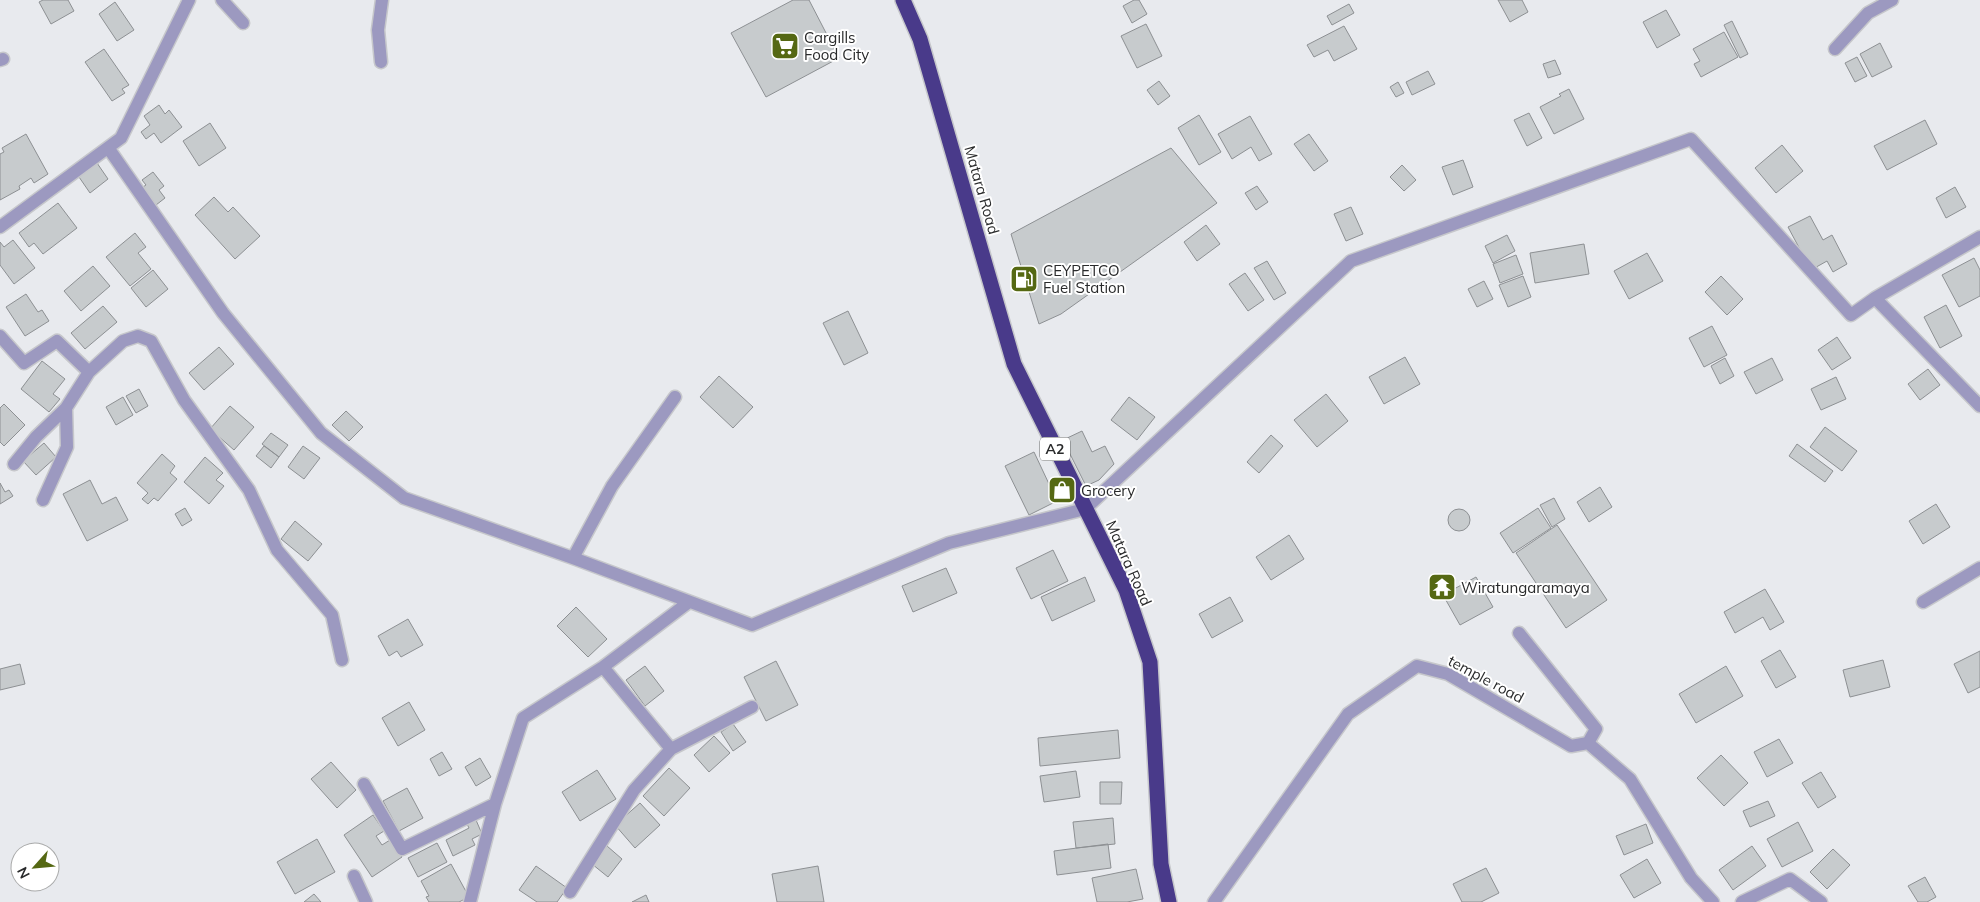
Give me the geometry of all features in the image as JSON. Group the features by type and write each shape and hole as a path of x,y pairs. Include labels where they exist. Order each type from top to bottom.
{"highway":[{"name":"Matara Road","path":"903,0 920,39 1014,364 1126,590 1150,662 1161,864 1169,902"}],"street":[{"path":"0,228 109,149 121,138 189,0"},
{"path":"222,0 242,23"},
{"path":"381,62 378,30 382,0"},
{"path":"1835,50 1868,13 1892,0"},
{"path":"109,149 223,313 321,433 404,498 573,558 752,625 948,543 1085,509 1351,260 1691,139 1850,315 1875,298 1980,237"},
{"path":"1875,298 1980,406"},
{"path":"0,336 24,363 57,341 89,372"},
{"path":"14,464 36,437 66,408 89,372 123,342 138,336 151,341 184,400 249,490 277,550 332,615 342,660"},
{"path":"573,558 612,486 675,397"},
{"path":"44,500 67,447 66,408"},
{"path":"1923,602 1980,568"},
{"path":"470,902 495,804 523,718 603,667 689,602"},
{"path":"1518,633 1596,728 1588,743 1630,779 1691,878 1713,902"},
{"name":"temple road","path":"1214,902 1348,714 1417,666 1448,674 1571,746 1588,743"},
{"path":"603,667 671,749"},
{"path":"570,892 634,790 671,749 752,706"},
{"path":"364,784 402,849 495,804"},
{"path":"354,876 366,902"},
{"path":"1742,902 1790,879 1821,902"}],"building":[{"path":"43,0 68,0 74,11 51,24 39,2"},
{"name":"Cargills Food City","path":"793,0 809,0 839,58 766,97 731,33"},
{"path":"1134,0 1139,0 1147,14 1132,23 1123,6"},
{"path":"1498,0 1522,0 1528,12 1510,22"},
{"path":"115,2 134,30 117,41 99,14"},
{"path":"1349,4 1354,13 1332,25 1327,16"},
{"path":"1666,10 1680,35 1657,48 1643,22"},
{"path":"1732,21 1748,54 1740,58 1724,25"},
{"path":"1146,24 1162,56 1137,68 1121,36"},
{"path":"1344,26 1357,49 1334,61 1328,50 1314,57 1307,45"},
{"path":"1724,32 1738,57 1701,77 1694,64 1700,61 1693,49"},
{"path":"1880,43 1892,67 1872,77 1860,54"},
{"path":"104,49 129,85 122,89 125,93 112,101 85,62"},
{"path":"1857,57 1867,76 1855,82 1845,63"},
{"path":"1555,60 1561,74 1548,78 1543,64"},
{"path":"1428,71 1435,84 1412,95 1406,82"},
{"path":"1159,81 1170,96 1158,105 1147,90"},
{"path":"1398,82 1404,93 1396,97 1390,87"},
{"path":"1569,89 1584,119 1554,134 1540,107 1561,96 1559,94"},
{"path":"159,105 165,114 169,110 182,127 161,143 154,133 146,139 141,132 150,125 144,116"},
{"path":"1529,113 1542,138 1527,146 1514,120"},
{"path":"1199,115 1221,152 1199,165 1178,128"},
{"path":"1250,116 1272,154 1259,161 1251,147 1232,159 1218,134"},
{"path":"1925,120 1937,144 1887,170 1874,146"},
{"path":"210,123 226,148 199,166 183,141"},
{"path":"26,134 48,174 34,183 31,178 19,186 20,189 0,200 0,154 4,152 2,148"},
{"path":"1309,134 1328,161 1314,171 1294,144"},
{"path":"1782,145 1803,171 1776,193 1755,168"},
{"path":"1171,148 1217,203 1061,314 1039,324 1011,234"},
{"path":"1463,160 1473,187 1453,195 1442,167"},
{"path":"97,163 108,179 90,193 79,177"},
{"path":"1402,165 1416,180 1404,191 1390,177"},
{"path":"153,172 164,186 159,190 165,198 156,205 143,187 146,185 142,180"},
{"path":"1257,186 1268,202 1256,210 1245,193"},
{"path":"1955,187 1966,207 1946,218 1936,198"},
{"path":"214,197 228,212 233,207 260,236 235,259 195,215"},
{"path":"58,203 77,228 43,254 34,243 29,247 19,233"},
{"path":"1351,207 1363,234 1346,241 1334,214"},
{"path":"1810,216 1823,240 1832,235 1847,264 1833,272 1827,261 1811,270 1788,227"},
{"path":"1206,225 1220,244 1197,261 1184,242"},
{"path":"135,233 146,247 138,253 151,269 130,286 106,257"},
{"path":"1507,235 1515,251 1493,263 1485,246"},
{"path":"13,240 35,268 14,284 0,265 0,242 4,247"},
{"path":"1584,244 1589,274 1535,283 1530,253"},
{"path":"1647,253 1663,281 1629,299 1614,271"},
{"path":"1516,255 1523,274 1500,283 1493,264"},
{"path":"1974,258 1980,270 1980,296 1959,307 1942,275"},
{"path":"1267,261 1286,293 1274,300 1254,268"},
{"path":"93,266 110,286 81,311 64,291"},
{"path":"153,270 168,289 146,307 131,288"},
{"path":"1245,273 1264,300 1248,311 1229,284"},
{"path":"1523,276 1531,297 1508,307 1499,285"},
{"path":"1721,276 1743,299 1727,315 1705,292"},
{"path":"1484,281 1493,299 1477,307 1468,289"},
{"path":"26,294 38,312 42,310 49,321 25,336 6,307"},
{"path":"1946,305 1962,336 1940,348 1924,317"},
{"path":"103,306 117,322 85,349 71,333"},
{"path":"848,311 868,353 844,365 823,323"},
{"path":"1712,326 1727,355 1704,367 1689,338"},
{"path":"1837,337 1851,358 1832,370 1818,350"},
{"path":"219,347 234,364 204,390 189,373"},
{"path":"1405,357 1420,384 1384,404 1369,377"},
{"path":"1725,358 1734,376 1720,384 1711,366"},
{"path":"1772,358 1783,380 1756,394 1744,372"},
{"path":"42,361 65,379 53,394 60,399 49,412 21,389"},
{"path":"1928,369 1940,385 1920,400 1908,384"},
{"path":"719,376 753,407 733,428 700,397"},
{"path":"1836,377 1846,399 1821,410 1811,389"},
{"path":"139,389 148,406 136,413 126,396"},
{"path":"1326,394 1348,421 1317,447 1294,420"},
{"path":"123,397 133,415 116,425 106,407"},
{"path":"1129,397 1155,417 1137,440 1111,420"},
{"path":"4,404 25,425 4,446 0,442 0,408"},
{"path":"230,406 254,427 234,450 210,429"},
{"path":"346,411 363,427 349,441 332,425"},
{"path":"1825,427 1857,451 1842,471 1810,447"},
{"path":"1082,431 1092,452 1105,446 1114,464 1099,480 1086,486 1063,440"},
{"path":"271,433 288,445 279,457 262,444"},
{"path":"1271,435 1283,446 1259,473 1247,462"},
{"path":"44,443 56,457 36,475 23,461"},
{"path":"1797,444 1833,471 1825,482 1789,456"},
{"path":"264,446 279,457 271,468 256,456"},
{"path":"303,446 320,458 304,479 288,467"},
{"path":"1034,452 1057,501 1029,515 1005,466"},
{"path":"162,454 175,466 170,473 177,479 158,501 154,498 148,504 142,499 148,493 137,483"},
{"path":"205,457 223,473 216,480 224,486 209,504 184,482"},
{"path":"90,480 102,504 116,497 128,520 87,541 63,494"},
{"path":"0,483 5,492 9,490 13,496 0,504"},
{"path":"1600,487 1612,507 1589,522 1577,502"},
{"path":"1554,498 1565,519 1552,527 1540,505"},
{"path":"1936,504 1950,527 1923,544 1909,521"},
{"path":"185,508 192,520 182,526 175,514"},
{"path":"1538,508 1551,528 1513,553 1500,533"},
{"path":"1459,509 1467,512 1470,520 1467,528 1459,531 1451,528 1448,520 1451,512"},
{"path":"295,521 322,544 308,561 281,539"},
{"path":"1557,525 1607,600 1566,628 1516,553"},
{"path":"1289,535 1304,559 1271,580 1256,557"},
{"path":"1053,550 1068,581 1031,599 1016,568"},
{"path":"946,568 957,593 913,612 902,586"},
{"path":"1085,577 1095,601 1052,621 1041,597"},
{"path":"1476,577 1493,607 1460,625 1443,595"},
{"path":"1765,589 1784,622 1770,630 1763,617 1735,633 1724,612"},
{"path":"1230,597 1243,621 1212,638 1199,614"},
{"path":"576,607 607,639 588,657 557,626"},
{"path":"408,619 423,645 401,657 397,651 389,656 378,636"},
{"path":"1780,650 1796,677 1776,688 1761,661"},
{"path":"1980,651 1980,687 1968,693 1954,664"},
{"path":"1883,660 1890,687 1850,697 1843,670"},
{"path":"776,661 798,705 766,721 744,677"},
{"path":"20,664 25,684 0,690 0,669"},
{"path":"645,666 664,691 645,706 626,680"},
{"path":"1726,666 1743,696 1696,723 1679,694"},
{"path":"409,702 425,730 398,746 382,718"},
{"path":"733,724 746,742 733,751 721,732"},
{"path":"1118,730 1120,758 1040,766 1038,738"},
{"path":"714,736 730,753 709,772 694,755"},
{"path":"1779,739 1793,763 1767,777 1754,752"},
{"path":"442,752 452,769 439,776 430,759"},
{"path":"1721,755 1748,783 1724,806 1697,778"},
{"path":"480,758 491,777 476,786 465,767"},
{"path":"331,762 356,790 337,808 311,779"},
{"path":"669,768 690,788 664,816 643,796"},
{"path":"597,770 616,799 580,821 562,792"},
{"path":"1076,771 1080,797 1044,802 1040,776"},
{"path":"1821,772 1836,797 1818,808 1802,783"},
{"path":"1100,782 1122,782 1121,804 1100,804"},
{"path":"407,788 423,818 399,831 383,801"},
{"path":"1768,801 1775,816 1750,827 1743,811"},
{"path":"640,803 660,825 635,848 615,825"},
{"path":"373,815 384,831 376,836 382,845 390,840 402,857 372,877 344,835"},
{"path":"1113,818 1115,844 1076,848 1073,822"},
{"path":"476,820 482,834 472,839 475,845 453,856 446,840 469,828 467,824"},
{"path":"1798,822 1813,851 1782,867 1767,839"},
{"path":"1646,824 1653,843 1624,855 1616,836"},
{"path":"317,839 335,872 295,894 277,862"},
{"path":"437,843 447,862 418,877 408,858"},
{"path":"1108,844 1111,868 1057,875 1054,851"},
{"path":"607,846 622,859 608,877 592,864"},
{"path":"1752,846 1766,866 1733,890 1719,870"},
{"path":"1833,849 1850,865 1827,889 1810,872"},
{"path":"1647,859 1661,883 1634,898 1620,875"},
{"path":"451,864 469,897 459,902 429,902 426,897 429,896 421,881"},
{"path":"536,866 567,888 557,902 537,902 519,890"},
{"path":"818,866 824,902 777,902 772,874"},
{"path":"1486,868 1499,893 1481,902 1462,902 1453,884"},
{"path":"1136,869 1143,899 1127,902 1097,902 1092,878"},
{"path":"1925,877 1936,897 1927,902 1918,902 1908,886"},
{"path":"314,894 321,902 304,902"},
{"path":"646,895 649,902 632,902"}],"place":[{"name":"Cargills Food City","path":"785,46"},
{"name":"CEYPETCO Fuel Station","path":"1024,279"},
{"name":"Grocery","path":"1062,490"},
{"name":"Wiratungaramaya","path":"1442,587"}]}
